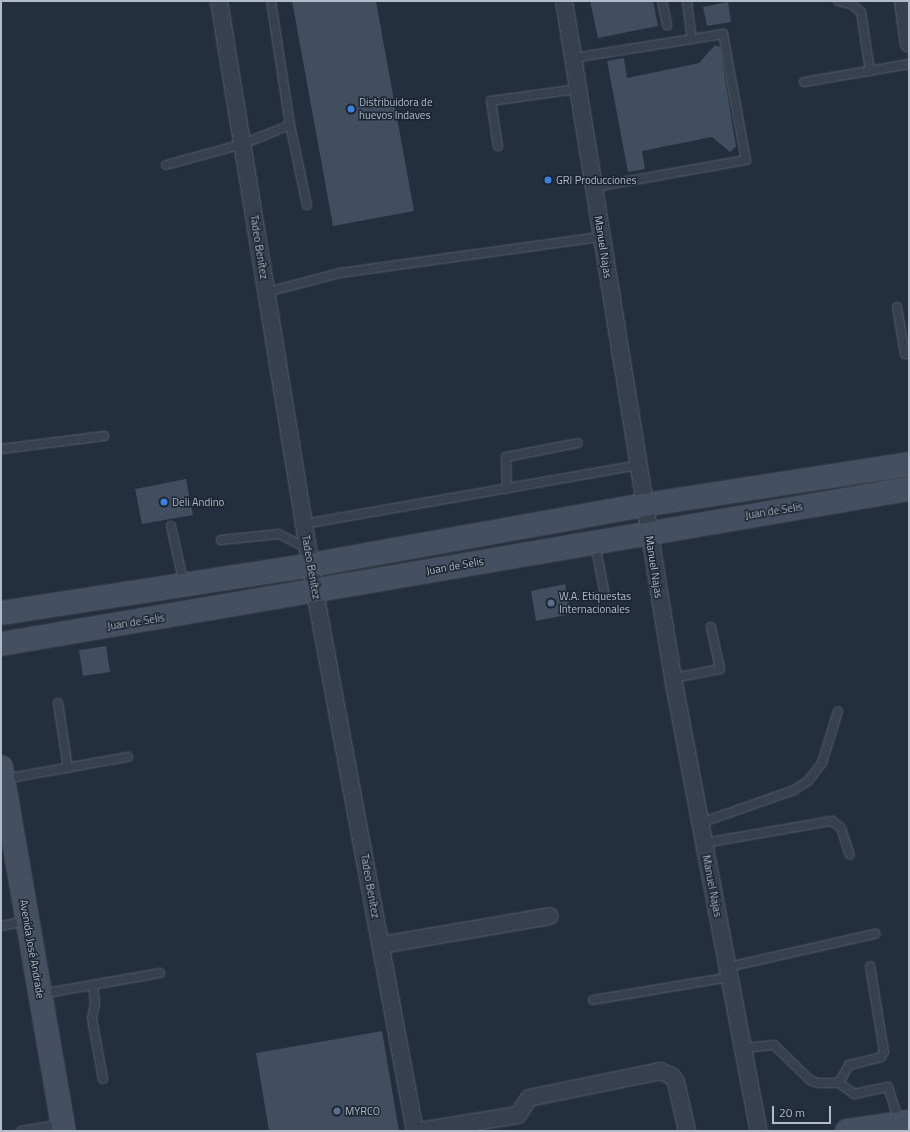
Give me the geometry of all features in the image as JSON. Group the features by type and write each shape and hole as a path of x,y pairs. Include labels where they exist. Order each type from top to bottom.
{"main road":[{"path":"1,613 184,585 310,557 909,464"},
{"name":"Juan de Selis","path":"1,644 315,592 648,531 909,489"},
{"name":"Avenida José Andrade","path":"2,773 63,1128"},
{"path":"847,1131 905,1123"}],"street":[{"name":"Tadeo Benítez","path":"219,1 315,592 415,1131"},
{"name":"Manuel Najas","path":"564,1 594,187 600,237 673,678 759,1131"},
{"path":"903,1 909,44"},
{"path":"380,945 550,916"},
{"path":"420,1131 518,1115 529,1098 660,1071 672,1076 676,1082 687,1131"}],"lane":[{"path":"272,1 290,125 307,205"},
{"path":"662,1 667,24"},
{"path":"687,1 692,39"},
{"path":"838,1 852,4 861,12 870,72"},
{"path":"573,58 724,34 746,160 594,187"},
{"path":"804,82 870,72 909,64"},
{"path":"498,146 491,101 578,89"},
{"path":"166,165 243,144 290,125"},
{"path":"267,292 340,273 600,237"},
{"path":"897,307 905,354 909,354"},
{"path":"1,449 104,436"},
{"path":"507,489 506,457 578,443"},
{"path":"304,524 638,465"},
{"path":"171,526 184,585"},
{"path":"220,540 279,534 310,557"},
{"path":"595,541 605,596"},
{"path":"673,678 720,669 711,627"},
{"path":"58,703 68,768"},
{"path":"700,823 794,790 808,781 822,762 838,711"},
{"path":"2,773 68,768 128,757"},
{"path":"704,843 832,821 840,828 850,855"},
{"path":"1,926 27,921"},
{"path":"592,1000 729,972 875,934"},
{"path":"839,1083 849,1065 881,1057 884,1052 870,966"},
{"path":"40,994 160,973"},
{"path":"94,985 95,1004 92,1018 103,1079"},
{"path":"744,1048 774,1046 810,1080 839,1083 854,1094 888,1087 905,1123"},
{"path":"21,1131 63,1128"}],"building":[{"path":"292,1 376,1 414,211 333,226"},
{"path":"590,1 653,1 658,26 598,38"},
{"path":"728,2 731,22 707,26 703,7"},
{"path":"715,45 720,47 736,147 730,152 712,137 642,151 645,169 628,172 607,61 624,58 627,78 699,63"},
{"name":"Deli Andino","path":"186,479 193,515 142,524 135,489"},
{"name":"W.A. Etiquestas Internacionales","path":"565,584 571,614 536,621 531,591"},
{"path":"106,646 110,672 83,676 79,650"},
{"path":"382,1031 399,1131 269,1131 256,1053"}],"place":[{"name":"Distribuidora de huevos Indaves","path":"351,109"},
{"name":"GRI Producciones","path":"548,180"},
{"name":"Deli Andino","path":"164,502"},
{"name":"W.A. Etiquestas Internacionales","path":"551,603"},
{"name":"MYRCO","path":"337,1111"}]}
